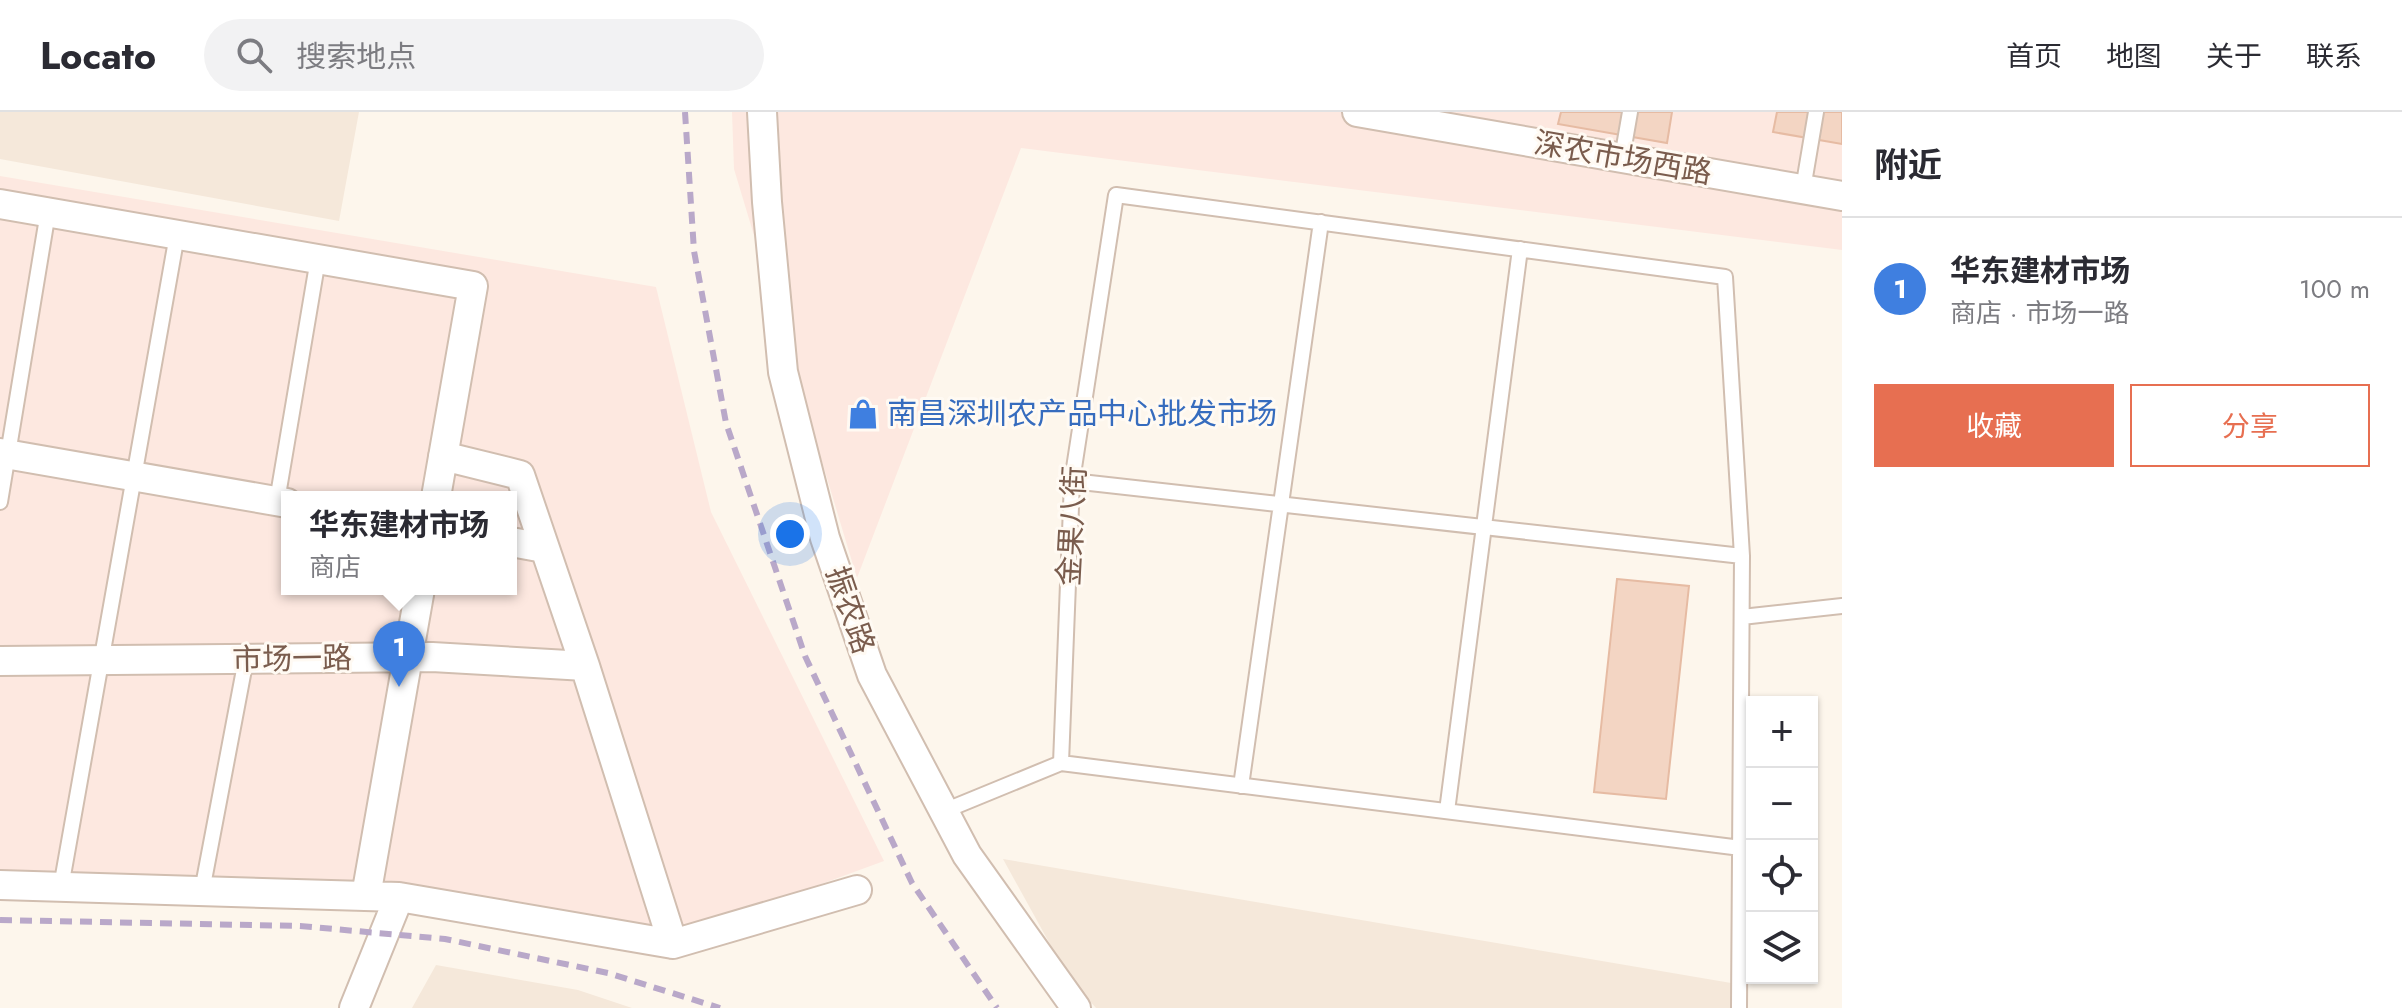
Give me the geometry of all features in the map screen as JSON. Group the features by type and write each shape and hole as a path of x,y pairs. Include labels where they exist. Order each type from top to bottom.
{"street":[{"name":"振农路","path":"762,112 783,372 825,538 872,675 967,855 1076,1008"},
{"name":"深农市场西路","path":"1357,112 1482,123 1622,158 1842,196"},
{"path":"0,204 473,286 437,491"},
{"path":"4,453 281,502"},
{"path":"443,456 520,475 585,666 673,944"},
{"path":"517,543 544,548"},
{"path":"366,896 419,595"},
{"name":"市场一路","path":"0,661 408,657 585,666"},
{"path":"0,885 399,897 673,944 857,890"},
{"path":"354,1008 399,897"}],"lane":[{"path":"1622,158 1630,112"},
{"path":"1803,189 1816,112"},
{"name":"金果八街","path":"1061,763 1072,481 1116,195 1321,222"},
{"path":"0,502 4,453 48,212"},
{"path":"1241,786 1321,222 1725,277 1742,556 1739,1008"},
{"path":"61,887 177,235"},
{"path":"1447,811 1520,249"},
{"path":"284,491 318,259"},
{"path":"1072,481 1742,556"},
{"path":"1742,617 1842,606"},
{"path":"202,891 246,659"},
{"path":"944,811 1061,763 1741,848"}],"shaded area":[{"path":"0,112 359,112 339,221 0,159"},
{"name":"南昌深圳农产品中心批发市场","path":"732,112 1842,112 1842,250 1021,148 857,578 734,169"},
{"path":"0,176 656,287 711,512 884,861 674,938 369,893 0,889"},
{"path":"1003,859 1737,984 1734,1008 1096,1008 1067,975"},
{"path":"436,965 578,990 632,1008 412,1008"}],"building":[{"path":"1561,112 1672,112 1667,143 1558,124"},
{"path":"1777,112 1842,112 1842,144 1773,132"},
{"path":"1617,579 1689,586 1666,799 1594,792"}],"railway":[{"path":"685,112 694,251 726,423 805,656 912,883 997,1008"},
{"path":"0,920 300,926 445,939 608,973 720,1008"}],"place":[{"name":"南昌深圳农产品中心批发市场","path":"863,414"},
{"name":"华东建材市场","path":"399,687"}]}
